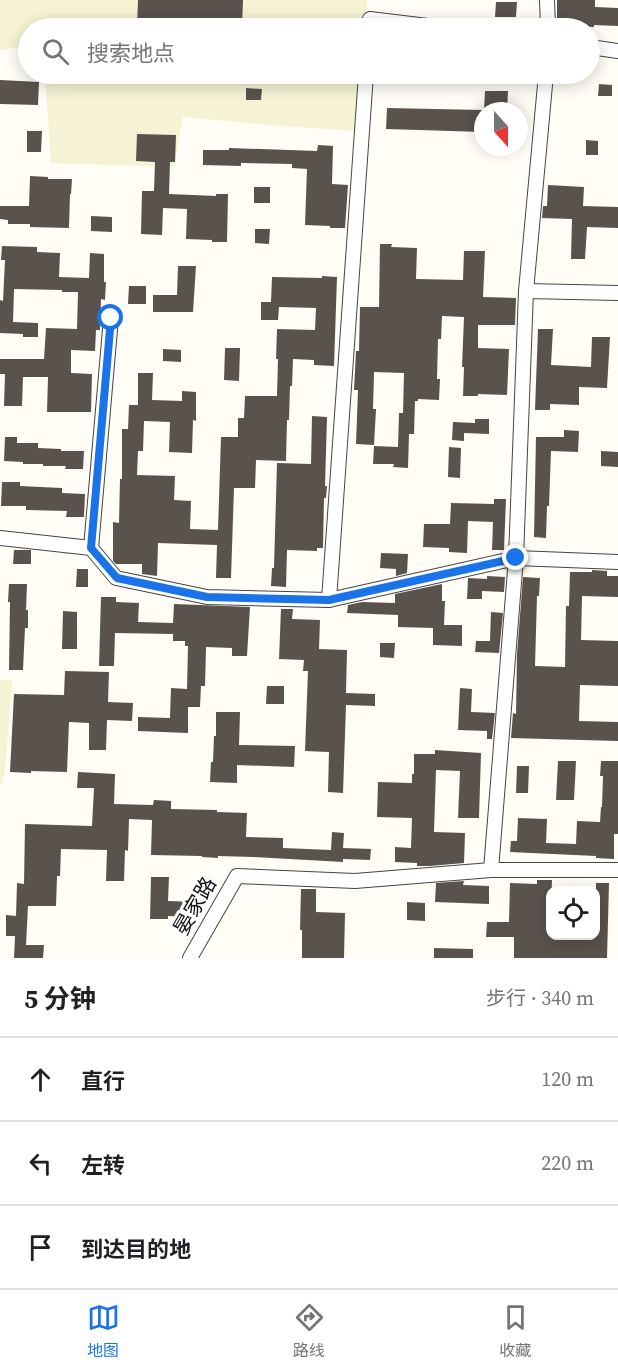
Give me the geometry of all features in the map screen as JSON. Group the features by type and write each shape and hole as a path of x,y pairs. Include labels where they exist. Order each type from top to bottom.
{"street":[{"path":"547,0 548,18"},
{"path":"600,48 618,51"},
{"path":"329,600 365,84"},
{"path":"545,84 526,291 516,558 491,870 618,870"},
{"path":"526,291 618,293"},
{"path":"91,548 111,318"},
{"path":"0,538 91,548 117,578 207,597 329,600 516,558 618,562"},
{"name":"晏家路","path":"190,958 237,876 355,881 491,870"}],"shaded area":[{"path":"0,0 367,0 366,18 18,18 18,47 0,50"},
{"path":"46,84 361,84 357,131 183,117 174,167 51,163"},
{"path":"0,679 12,681 5,770 0,785"}],"building":[{"path":"138,0 243,0 242,18 137,18"},
{"path":"557,0 595,0 595,7 618,8 618,26 600,25 600,18 557,18"},
{"path":"496,2 517,2 516,17 495,17"},
{"path":"0,80 18,81 18,84 39,84 38,105 0,104"},
{"path":"599,84 612,85 612,96 598,96"},
{"path":"246,88 262,89 261,100 246,100"},
{"path":"485,91 508,91 507,102 484,102"},
{"path":"387,108 474,110 474,132 386,129"},
{"path":"27,131 42,131 41,152 27,152"},
{"path":"137,134 176,135 175,162 170,162 169,194 216,196 216,194 228,194 227,242 186,239 187,209 163,208 162,235 141,234 142,191 154,191 155,162 136,161"},
{"path":"586,140 598,141 598,155 586,155"},
{"path":"318,145 333,146 332,184 348,185 345,228 305,225 307,169 292,168 292,164 203,165 203,150 229,150 229,148 317,151"},
{"path":"30,176 72,179 69,228 30,227 30,224 8,224 8,220 0,219 0,206 29,206"},
{"path":"548,185 584,187 583,206 618,207 618,228 587,227 585,259 571,259 572,219 542,218 543,206 547,206"},
{"path":"254,187 270,187 270,203 254,203"},
{"path":"91,216 112,217 112,232 91,231"},
{"path":"255,229 270,229 269,244 255,243"},
{"path":"380,244 392,244 391,247 417,248 416,279 463,280 464,251 485,251 483,297 516,298 515,325 478,325 478,348 509,349 507,395 463,396 464,317 442,316 441,339 438,339 439,400 418,399 415,401 414,434 409,434 408,468 393,467 394,464 373,464 374,446 398,447 399,413 403,413 404,373 374,372 373,409 376,409 374,445 356,444 358,390 354,390 356,351 359,351 360,307 379,307"},
{"path":"2,246 37,247 37,252 60,253 59,277 89,278 90,253 104,254 105,300 101,299 100,330 96,330 95,351 71,350 71,373 92,374 91,412 47,412 48,377 23,377 22,406 4,406 5,374 0,374 0,359 44,359 46,328 77,329 78,292 14,289 13,322 38,323 38,337 0,333 0,300 3,301 5,260 1,260"},
{"path":"178,266 196,266 193,312 153,312 153,295 177,295"},
{"path":"322,276 337,277 334,366 314,365 314,360 293,359 289,420 287,420 286,461 256,460 255,488 234,488 231,578 216,578 217,545 158,543 157,576 142,574 142,564 116,564 113,561 113,522 119,523 122,429 128,429 129,405 138,405 138,373 153,373 152,400 182,401 182,391 196,392 196,421 193,420 192,453 169,452 170,422 144,421 143,451 138,451 137,475 175,476 174,500 191,501 190,529 218,530 221,437 238,437 238,418 244,418 245,396 277,396 277,329 315,330 316,308 279,307 278,320 261,320 261,302 271,302 272,277 322,278"},
{"path":"129,286 146,286 146,304 128,304"},
{"path":"538,329 553,329 551,365 591,367 592,337 610,337 607,388 579,387 579,405 550,404 550,410 535,410"},
{"path":"225,348 240,348 239,381 224,380"},
{"path":"163,349 181,350 181,362 163,361"},
{"path":"312,416 327,417 325,486 327,486 326,498 324,498 323,548 317,548 317,551 287,550 286,587 271,586 272,568 274,568 277,463 311,464"},
{"path":"475,419 489,419 489,434 464,433 464,441 452,440 453,422 475,423"},
{"path":"564,430 579,431 578,452 551,451 546,538 534,537 536,437 564,437"},
{"path":"5,437 17,437 17,443 38,443 38,448 84,451 83,469 65,469 66,466 43,466 43,464 4,461"},
{"path":"449,447 461,448 460,478 448,477"},
{"path":"601,451 618,452 618,467 601,466"},
{"path":"2,482 20,482 20,486 62,488 62,493 85,494 84,517 66,517 67,511 26,510 26,506 1,506"},
{"path":"494,499 506,499 504,550 492,550 493,522 468,521 467,553 449,552 449,548 423,547 424,524 450,524 451,503 494,504"},
{"path":"14,550 31,550 31,564 13,564"},
{"path":"381,553 408,554 407,573 396,576 396,569 380,568"},
{"path":"77,569 88,569 88,587 76,587"},
{"path":"592,570 607,571 607,576 618,576 618,597 582,596 581,640 618,641 618,686 580,685 579,721 618,722 618,741 511,738 513,713 516,714 517,654 523,577 540,578 539,596 537,596 535,666 565,667 566,606 569,606 570,572 592,572"},
{"path":"487,576 505,577 504,592 482,591 482,599 467,599 468,578 487,579"},
{"path":"9,584 27,584 28,628 25,628 23,670 9,670"},
{"path":"442,584 442,601 445,601 444,625 462,625 462,646 433,645 433,628 398,627 398,615 347,613 348,605 362,602 395,603 395,594"},
{"path":"101,597 116,597 116,602 139,603 138,622 173,623 174,604 250,607 247,656 232,656 232,648 206,647 205,686 201,686 200,707 188,707 188,733 138,731 138,717 170,718 171,688 187,689 188,646 185,646 185,641 173,641 173,634 115,633 114,666 99,666"},
{"path":"281,609 293,609 292,619 320,620 319,649 347,650 346,693 375,694 375,706 346,705 343,793 328,792 329,752 305,751 308,671 303,671 304,660 279,659"},
{"path":"63,611 77,612 77,649 62,649"},
{"path":"491,612 503,613 499,653 475,652 476,641 490,641"},
{"path":"380,643 395,643 394,658 380,657"},
{"path":"65,671 109,672 108,702 133,703 132,721 107,720 106,750 89,750 89,723 69,722 67,772 10,772 14,694 64,695"},
{"path":"267,686 284,686 284,704 266,704"},
{"path":"460,688 472,689 471,712 495,713 492,739 487,739 487,731 458,730"},
{"path":"216,712 240,712 239,745 295,746 294,767 237,765 237,783 210,782 214,736 216,736"},
{"path":"435,750 481,753 479,818 458,818 460,771 436,770 434,832 465,833 464,863 417,866 417,863 395,862 395,847 411,848 412,818 377,817 378,782 412,783 414,754 435,754"},
{"path":"558,761 576,761 574,800 556,800"},
{"path":"601,761 618,761 618,834 614,834 614,859 510,852 511,841 517,841 518,818 547,819 546,843 576,844 577,821 600,822 603,776 600,776"},
{"path":"517,766 529,766 528,793 516,793"},
{"path":"78,772 115,774 114,804 153,805 154,800 171,801 171,809 247,813 246,837 283,838 283,848 331,850 332,832 344,833 343,848 371,849 370,860 343,859 343,862 151,855 152,820 129,819 124,881 106,881 107,850 61,849 56,906 28,906 26,945 44,945 43,958 14,958 15,936 6,936 6,915 16,916 17,883 24,884 25,824 92,826 94,788 77,788"},
{"path":"151,877 169,877 168,901 197,902 197,917 168,916 168,919 150,919"},
{"path":"537,880 552,880 552,886 546,886 546,940 600,940 600,886 596,886 596,883 609,883 607,958 514,958 514,937 486,937 487,922 509,922 510,883 537,884"},
{"path":"464,881 463,885 489,886 489,904 435,902 436,883"},
{"path":"301,889 316,889 316,912 345,913 344,958 302,958"},
{"path":"407,902 425,903 425,921 407,920"},
{"path":"434,948 473,949 473,958 434,958"}],"route":[{"path":"111,318 91,548 117,578 207,597 329,600 516,558"}]}
